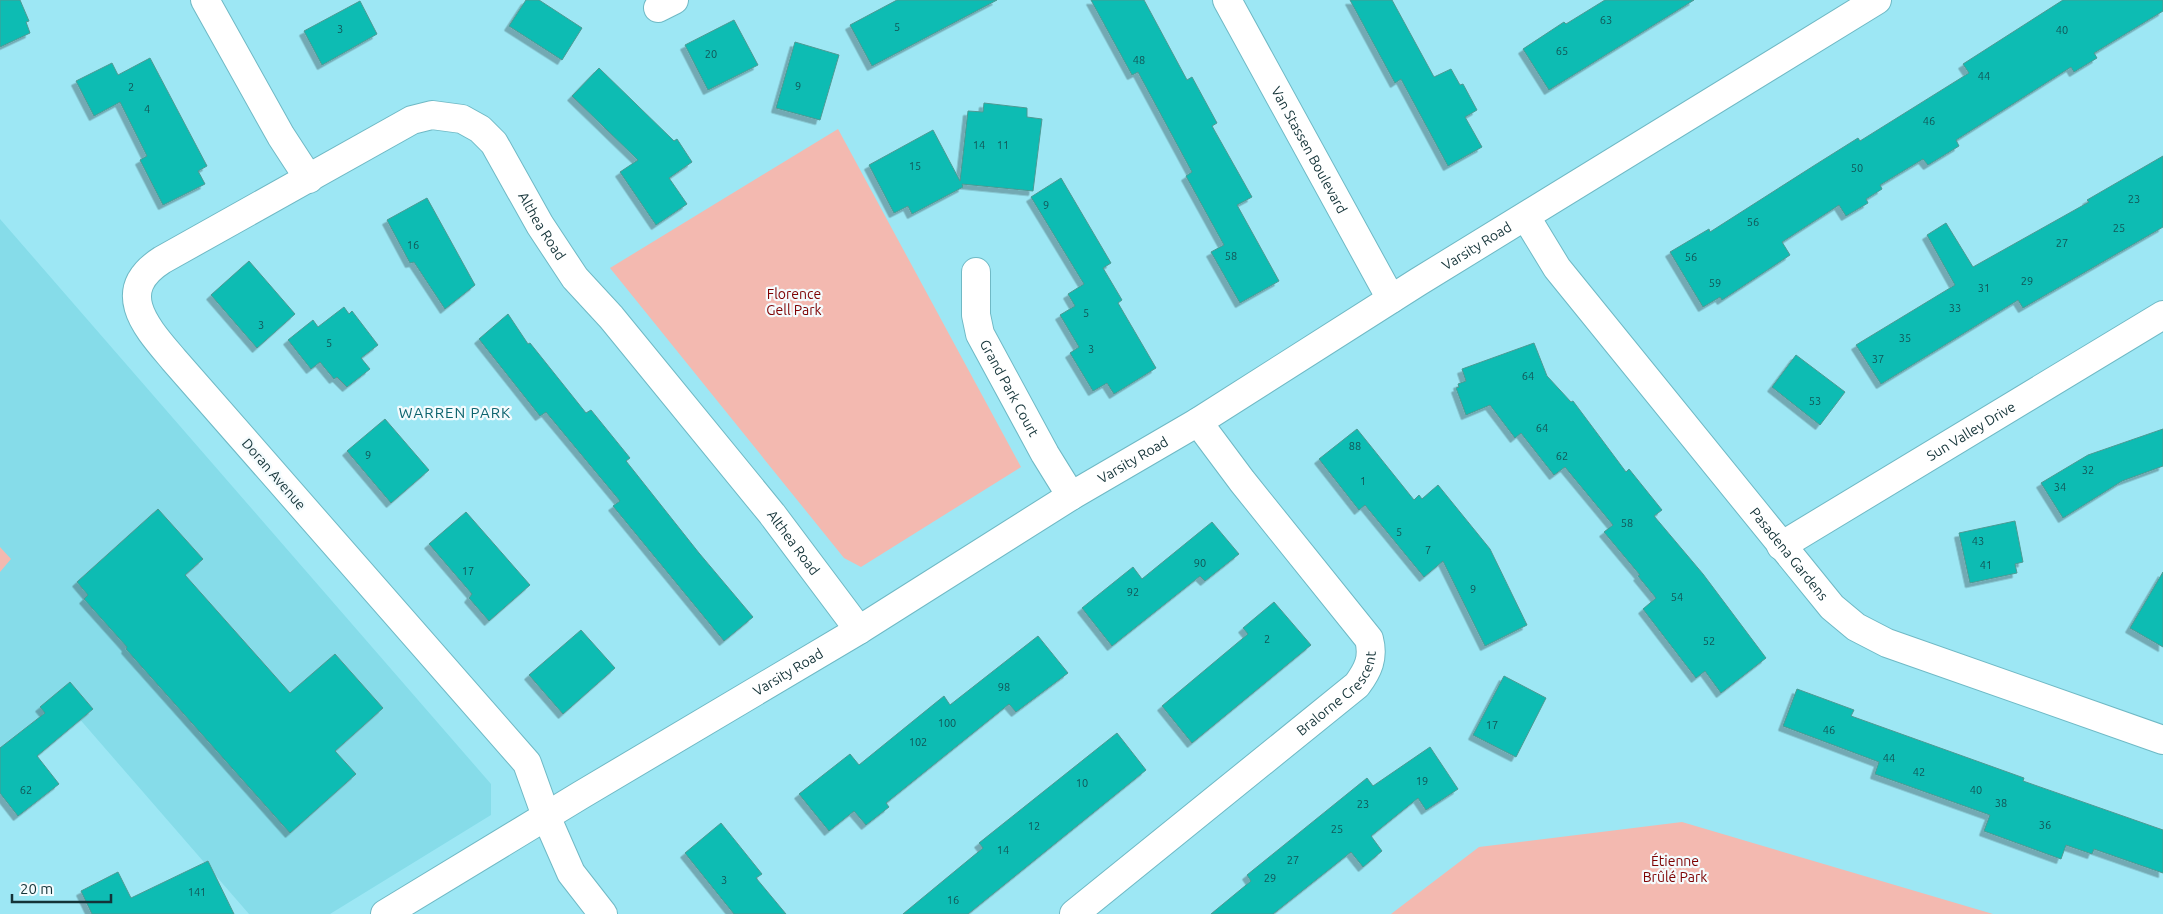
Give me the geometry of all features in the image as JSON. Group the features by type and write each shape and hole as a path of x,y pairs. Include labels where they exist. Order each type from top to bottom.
{"street":[{"path":"206,0 281,136 309,179"},
{"name":"Van Stassen Boulevard","path":"1227,0 1391,299"},
{"name":"Varsity Road","path":"385,914 859,630 1071,496 1198,422 1391,299 1878,0"},
{"name":"Althea Road","path":"309,179 422,116 453,116 472,123 480,129 494,143 540,225 575,278 611,317 772,514 859,630"},
{"name":"Doran Avenue","path":"309,179 154,264 144,277 138,293 137,302 142,318 174,360 527,763 546,816 571,873 603,914"},
{"name":"Pasadena Gardens","path":"1526,217 1557,268 1781,546 1832,607 1856,627 1887,643 2163,740"},
{"name":"Grand Park Court","path":"976,272 976,316 980,334 1045,454 1071,496"},
{"name":"Sun Valley Drive","path":"1781,546 2163,315"},
{"name":"Bralorne Crescent","path":"1074,914 1357,685 1369,667 1372,649 1369,639 1242,481 1198,422"}],"shaded area":[{"path":"0,219 491,784 491,815 330,914 249,914 64,701 0,748"}],"green space":[{"name":"Florence Gell Park","path":"838,129 1021,467 861,567 844,558 610,268"},
{"path":"0,547 11,559 0,572"},
{"name":"Étienne Brûlé Park","path":"1682,822 1993,914 1391,914 1479,847"}],"building":[{"path":"0,0 20,0 29,21 26,22 30,33 0,47"},
{"path":"526,0 539,0 582,28 562,60 509,26"},
{"path":"897,0 997,0 872,66 850,25"},
{"path":"1091,0 1144,0 1187,80 1192,77 1217,123 1212,126 1252,197 1237,205 1279,281 1240,303 1211,252 1224,245 1186,176 1192,172 1138,72 1132,75"},
{"path":"1350,0 1392,0 1434,77 1451,69 1460,85 1463,84 1477,110 1465,117 1482,147 1448,166 1401,79 1395,83"},
{"path":"1605,0 1694,0 1549,90 1523,49 1564,22 1566,24"},
{"path":"2063,0 2163,0 2163,11 2094,53 2097,58 2074,72 2071,67 1956,140 1959,146 1928,165 1923,159 1880,185 1882,189 1866,199 1868,203 1846,216 1839,205 1782,242 1790,255 1722,300 1720,297 1703,307 1670,252 1709,229 1710,232 1858,138 1860,141 1969,73 1963,64"},
{"path":"360,1 377,34 322,65 304,31"},
{"path":"734,20 758,65 708,90 685,45"},
{"path":"795,42 839,55 820,120 776,108"},
{"path":"150,58 207,166 198,171 205,184 163,205 140,160 147,156 120,102 94,116 76,81 112,63 118,75"},
{"path":"599,68 674,141 677,139 692,162 669,178 687,204 656,225 620,172 638,160 572,96"},
{"path":"984,103 1027,108 1027,117 1042,119 1033,191 962,184 963,187 912,214 908,206 894,213 869,165 933,130 960,181 968,111 983,112"},
{"path":"2163,156 2163,227 2023,308 2018,300 1881,384 1856,345 1955,285 1927,235 1946,223 1973,267 2089,202 2087,200"},
{"path":"1061,178 1111,263 1103,268 1122,300 1118,303 1156,368 1114,394 1107,383 1093,391 1070,353 1079,347 1060,315 1075,306 1068,294 1084,284 1031,197"},
{"path":"427,198 475,285 445,309 414,262 410,263 387,220"},
{"path":"249,261 295,314 257,348 211,295"},
{"path":"344,307 349,314 352,311 378,345 361,358 370,369 347,387 337,377 334,379 320,362 311,369 288,340 313,320 318,327"},
{"path":"508,314 528,344 530,343 586,413 591,410 630,458 626,461 753,617 724,641 613,506 620,501 546,412 540,416 479,339"},
{"path":"1534,343 1547,376 1571,402 1573,401 1626,472 1629,469 1662,510 1654,516 1703,574 1766,658 1721,693 1705,671 1696,678 1643,609 1656,598 1638,576 1640,575 1604,532 1613,525 1565,467 1554,475 1521,433 1515,438 1490,405 1466,415 1456,388 1459,387 1458,384 1466,381 1462,369"},
{"path":"1796,355 1845,392 1820,425 1772,387"},
{"path":"385,419 429,470 391,503 347,451"},
{"path":"1357,429 1414,500 1419,495 1422,499 1438,485 1490,549 1527,625 1485,646 1443,561 1424,577 1365,505 1359,510 1319,459"},
{"path":"2163,429 2163,466 2122,481 2063,518 2041,483 2088,455"},
{"path":"158,509 203,559 185,575 290,693 335,654 383,708 335,751 356,774 290,833 126,649 127,647 84,599 88,595 77,582"},
{"path":"466,512 530,585 489,621 469,598 472,594 429,544"},
{"path":"2015,521 2023,562 2015,564 2017,573 1970,583 1959,533"},
{"path":"1212,522 1239,554 1205,581 1200,576 1112,646 1082,608 1133,567 1142,579"},
{"path":"2163,572 2163,647 2130,628"},
{"path":"1274,602 1311,645 1192,743 1162,706 1248,634 1243,628"},
{"path":"581,630 615,668 563,714 529,675"},
{"path":"1038,636 1068,673 1016,712 1009,704 886,803 889,807 866,825 854,811 829,831 799,794 850,754 859,765 944,696 950,705"},
{"path":"1504,676 1546,698 1516,757 1473,735"},
{"path":"70,682 93,709 37,756 59,784 18,816 0,793 0,748 45,713 40,707"},
{"path":"1797,689 1854,710 1851,716 2024,778 2023,781 2163,830 2163,873 2094,849 2092,854 2066,845 2061,859 1984,831 1990,815 1875,774 1879,762 1783,726"},
{"path":"1117,733 1146,770 968,914 903,914 983,848 979,843"},
{"path":"1430,747 1458,789 1426,810 1418,798 1371,836 1382,851 1363,867 1351,852 1273,914 1211,914 1251,881 1247,875 1367,778 1373,786"},
{"path":"721,823 762,874 756,878 786,914 734,914 685,853"},
{"path":"208,861 234,914 92,914 81,891 118,872 131,898"}],"district":[{"name":"WARREN PARK","path":"455,412"}]}
